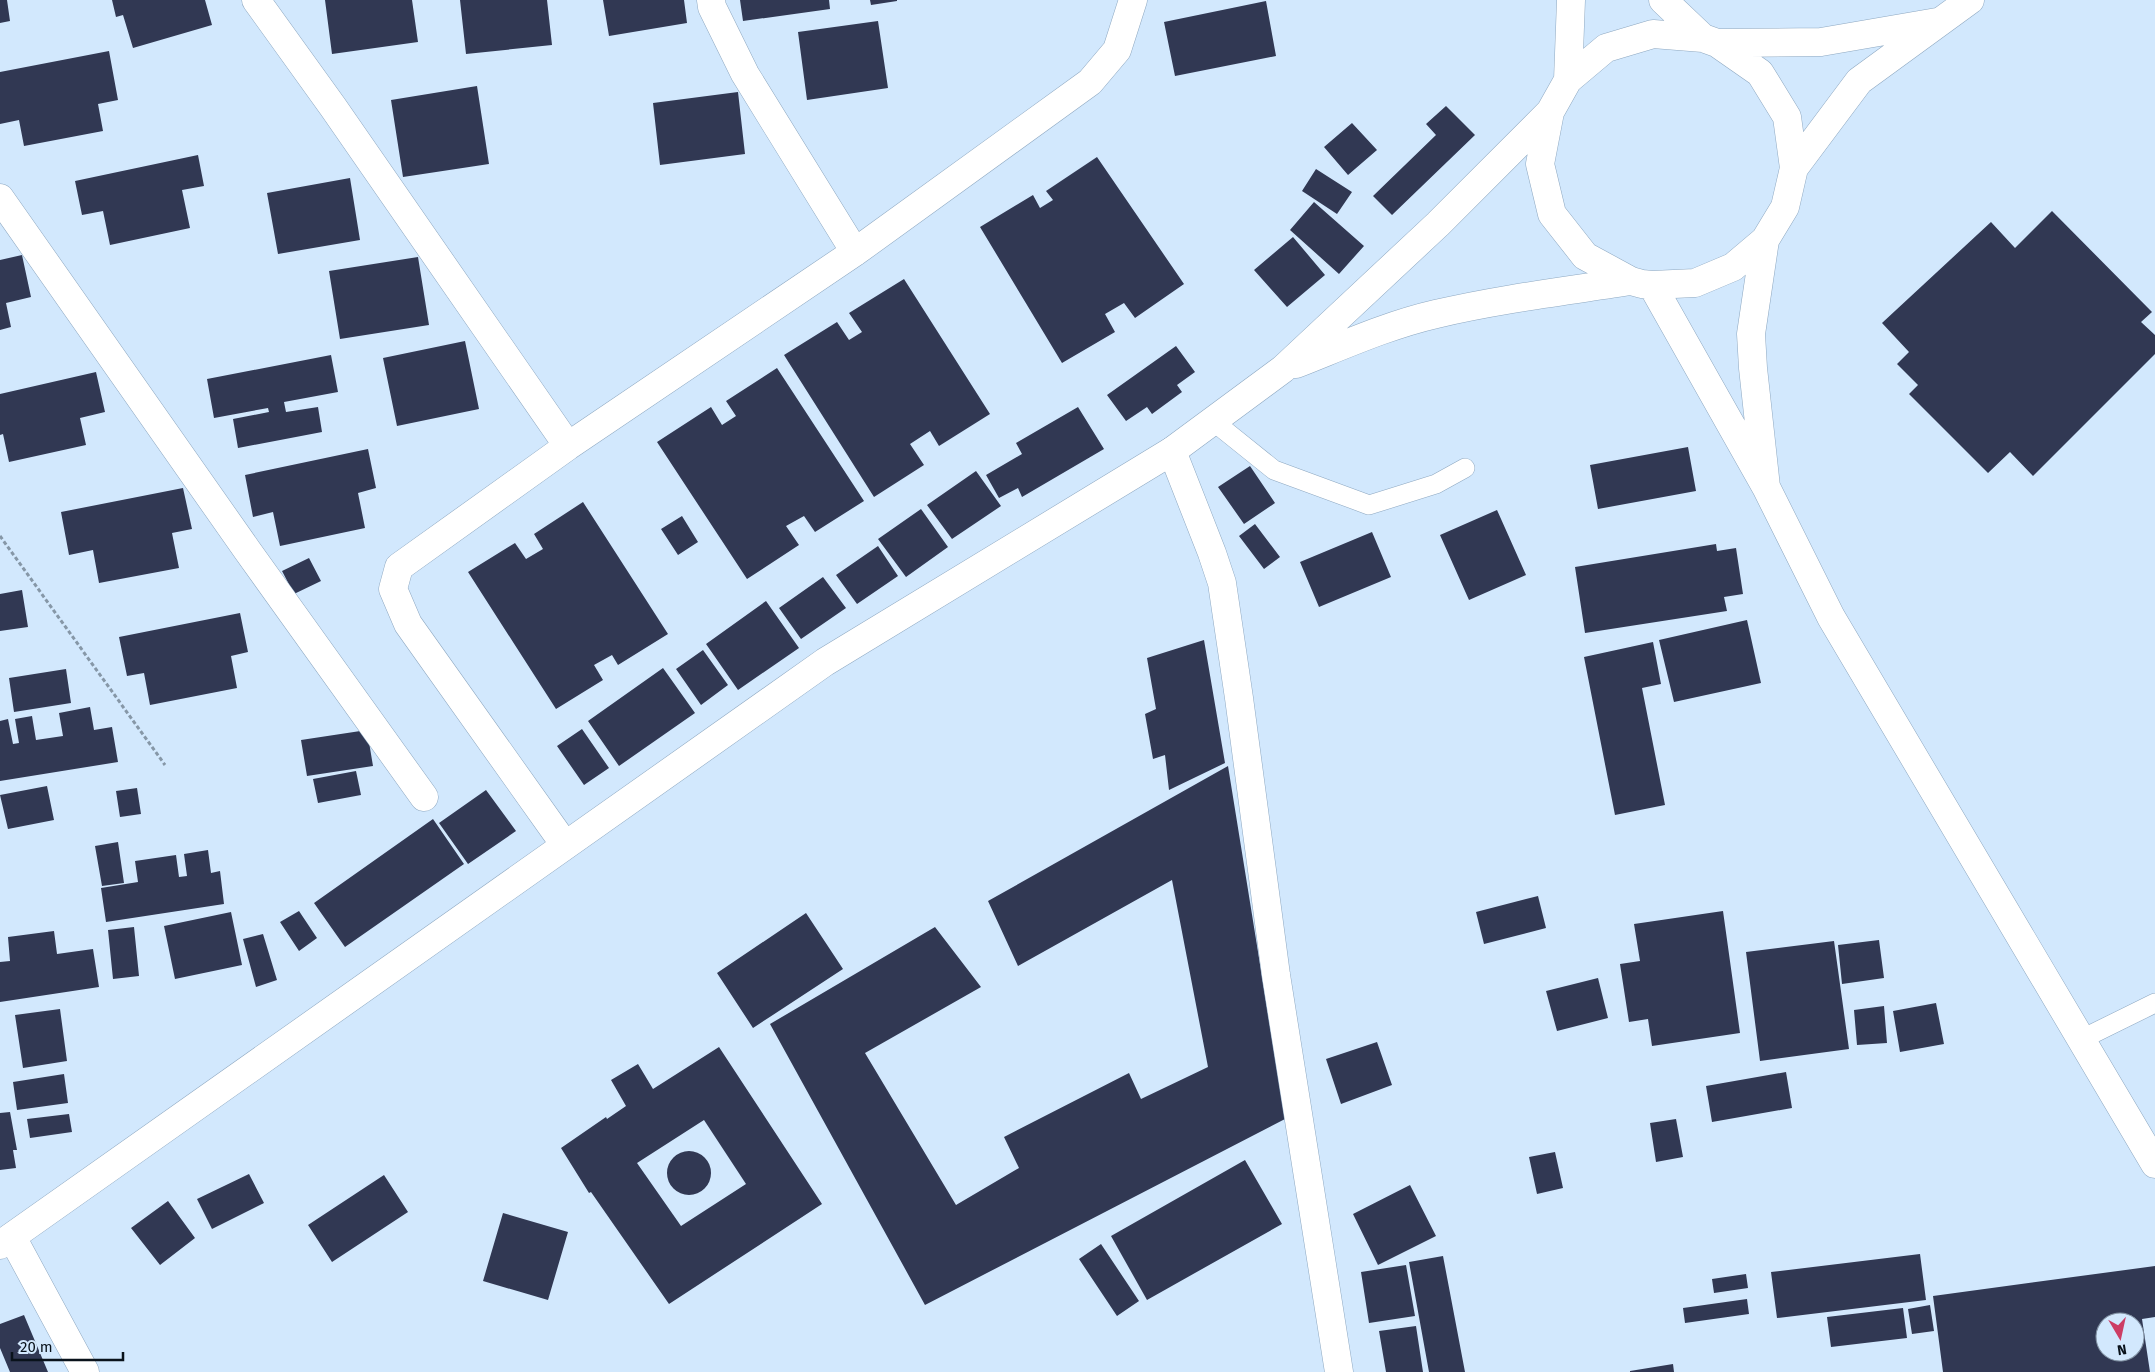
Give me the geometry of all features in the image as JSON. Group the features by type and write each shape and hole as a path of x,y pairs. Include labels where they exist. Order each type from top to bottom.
{"street":[{"path":"256,0 333,107 568,446"},
{"path":"711,0 712,7 745,74 855,252"},
{"path":"565,845 408,624 393,589 399,567 568,446 855,252 1090,82 1116,50 1133,0"},
{"path":"1568,80 1571,0"},
{"path":"1283,369 1382,330 1435,314 1500,301 1642,283 1695,283 1733,267 1765,240 1785,207 1794,168 1787,116 1760,73 1710,41 1663,0"},
{"path":"1794,168 1860,81 1970,0"},
{"path":"85,1372 6,1241 826,662 1172,451 1283,369 1438,224 1550,112 1568,80 1606,48 1653,34 1710,41 1821,42 1943,21"},
{"path":"1550,112 1540,164 1552,214 1585,256 1642,283 1766,487 1831,617 2155,1164"},
{"path":"0,198 247,550 424,797"},
{"path":"1765,240 1751,334 1752,368 1766,487"},
{"path":"1172,451 1212,552 1222,583 1276,975 1339,1372"}],"lane":[{"path":"1213,421 1274,470 1368,505 1436,484 1465,468"},
{"path":"2082,1039 2155,1003"}],"path":[{"path":"0,536 166,764"}],"building":[{"path":"0,0 7,0 10,21 0,23"},
{"path":"112,0 205,0 212,25 133,48 123,15 116,17"},
{"path":"325,0 412,0 418,42 332,54"},
{"path":"460,0 547,0 552,45 466,54"},
{"path":"603,0 684,0 687,23 609,36"},
{"path":"740,0 829,0 830,9 743,21"},
{"path":"870,0 897,0 897,1 871,5"},
{"path":"1266,1 1276,56 1175,76 1164,22"},
{"path":"878,21 888,88 807,100 798,32"},
{"path":"109,51 118,100 98,104 103,131 24,146 19,120 0,124 0,72"},
{"path":"477,86 489,164 403,177 391,100"},
{"path":"738,92 745,154 660,165 653,103"},
{"path":"1446,106 1475,135 1392,215 1373,196 1436,135 1426,124"},
{"path":"1352,123 1377,150 1348,175 1324,147"},
{"path":"198,155 204,186 182,190 190,228 110,245 103,211 82,215 75,181"},
{"path":"1097,157 1184,284 1135,318 1124,303 1105,314 1115,332 1062,363 980,227 1033,195 1040,208 1053,200 1046,191"},
{"path":"1316,169 1352,192 1337,214 1302,191"},
{"path":"350,178 360,240 278,254 267,193"},
{"path":"1314,202 1364,246 1339,274 1290,230"},
{"path":"2052,211 2152,312 2141,322 2155,335 2155,354 2033,476 2010,452 1988,473 1909,394 1918,385 1897,364 1909,352 1882,323 1991,222 2015,248"},
{"path":"1293,237 1325,275 1287,307 1254,270"},
{"path":"22,255 31,297 6,303 11,327 0,330 0,260"},
{"path":"418,257 429,325 340,339 329,271"},
{"path":"904,279 990,414 939,446 930,431 910,444 924,465 874,497 784,355 837,322 849,340 862,332 849,313"},
{"path":"465,341 479,409 397,426 383,358"},
{"path":"1176,346 1195,372 1177,385 1182,392 1152,414 1147,407 1126,421 1107,395"},
{"path":"331,355 338,392 284,402 286,412 318,407 322,432 238,448 233,419 269,412 268,408 214,418 207,379"},
{"path":"777,368 864,501 815,532 804,516 786,526 799,545 747,579 657,442 711,407 722,425 736,416 726,401"},
{"path":"96,372 105,412 80,418 86,445 9,462 3,434 0,435 0,394"},
{"path":"1078,407 1104,449 1022,497 1018,488 999,498 986,475 1022,454 1016,443"},
{"path":"1688,447 1696,491 1598,509 1590,465"},
{"path":"368,449 376,488 358,493 365,528 280,546 273,512 253,517 245,475"},
{"path":"1250,466 1275,503 1244,524 1218,487"},
{"path":"976,471 1001,506 952,539 927,505"},
{"path":"183,488 192,529 172,533 179,568 99,583 93,550 69,555 61,512"},
{"path":"583,502 668,634 618,665 612,655 594,665 603,680 556,709 468,572 515,543 526,559 543,549 534,534"},
{"path":"921,509 948,547 906,577 878,539"},
{"path":"1497,510 1526,575 1469,600 1440,535"},
{"path":"682,516 698,542 678,555 661,529"},
{"path":"1255,524 1280,557 1264,569 1239,536"},
{"path":"1372,532 1391,577 1319,607 1300,562"},
{"path":"1716,544 1717,551 1736,548 1743,594 1724,597 1727,611 1585,633 1575,567"},
{"path":"878,546 898,576 857,604 836,575"},
{"path":"309,558 321,581 294,594 282,571"},
{"path":"823,577 846,608 801,639 779,608"},
{"path":"22,590 28,627 0,631 0,594"},
{"path":"766,601 799,648 738,690 706,644"},
{"path":"240,613 248,652 231,656 237,688 150,705 144,673 127,676 119,637"},
{"path":"1747,620 1761,683 1674,702 1659,640"},
{"path":"1204,640 1225,763 1169,790 1165,755 1153,759 1145,714 1156,709 1147,658"},
{"path":"1653,642 1661,684 1642,688 1665,805 1615,815 1584,657"},
{"path":"703,650 728,685 701,705 676,669"},
{"path":"663,668 695,713 619,766 588,721"},
{"path":"66,669 71,703 14,712 9,678"},
{"path":"90,707 94,730 112,727 118,762 0,781 0,721 8,719 13,744 19,743 15,719 32,716 36,740 63,736 59,713"},
{"path":"582,729 609,768 584,785 557,746"},
{"path":"367,730 373,766 307,776 301,740"},
{"path":"1228,766 1285,1119 925,1305 770,1024 935,927 981,987 865,1053 956,1205 1019,1168 1004,1137 1129,1073 1141,1099 1208,1067 1172,880 1018,966 988,901"},
{"path":"356,771 361,795 318,803 313,779"},
{"path":"47,786 54,820 8,829 0,795"},
{"path":"137,788 141,814 120,817 116,791"},
{"path":"486,790 516,831 468,864 439,823"},
{"path":"433,819 464,864 345,947 314,903"},
{"path":"118,842 124,883 102,886 95,846"},
{"path":"208,850 211,873 220,871 224,904 106,922 101,888 138,882 135,861 176,855 179,877 187,876 184,854"},
{"path":"1538,896 1546,928 1484,944 1476,912"},
{"path":"299,911 317,938 299,951 280,922"},
{"path":"1723,911 1740,1033 1652,1046 1648,1019 1629,1022 1620,964 1640,961 1634,924"},
{"path":"231,912 242,965 175,979 164,926"},
{"path":"806,913 843,969 753,1028 717,973"},
{"path":"134,927 139,976 113,979 108,930"},
{"path":"54,931 57,954 93,949 99,987 0,1002 0,962 10,961 8,937"},
{"path":"263,934 277,980 256,987 243,939"},
{"path":"1879,940 1884,978 1842,984 1838,945"},
{"path":"1834,941 1849,1049 1760,1061 1746,952"},
{"path":"1598,978 1608,1018 1557,1031 1546,991"},
{"path":"1936,1003 1944,1044 1900,1052 1893,1011"},
{"path":"1884,1006 1887,1043 1857,1045 1854,1010"},
{"path":"60,1009 67,1061 23,1068 15,1015"},
{"path":"1377,1042 1392,1085 1341,1104 1326,1059"},
{"path":"719,1047 822,1204 669,1304 591,1192 589,1193 561,1148 606,1117 607,1119 626,1106 611,1080 638,1064 653,1089","holes":["704,1120 746,1184 681,1226 637,1163"]},
{"path":"1786,1072 1792,1108 1712,1122 1706,1086"},
{"path":"64,1074 68,1103 17,1110 13,1082"},
{"path":"10,1112 17,1150 13,1150 16,1168 0,1170 0,1113"},
{"path":"69,1114 72,1132 30,1138 27,1119"},
{"path":"1676,1119 1683,1157 1656,1162 1650,1123"},
{"path":"693,1151 705,1157 710,1164 710,1182 705,1189 698,1194 685,1195 677,1192 670,1185 667,1169 670,1161 677,1154"},
{"path":"1555,1152 1563,1188 1537,1194 1529,1157"},
{"path":"1245,1160 1282,1224 1147,1300 1111,1236"},
{"path":"249,1174 264,1203 212,1229 197,1199"},
{"path":"384,1175 408,1212 332,1262 308,1225"},
{"path":"1410,1185 1436,1236 1378,1265 1353,1214"},
{"path":"168,1201 195,1238 160,1265 131,1228"},
{"path":"503,1213 568,1232 548,1300 483,1281"},
{"path":"1101,1244 1139,1301 1117,1316 1079,1259"},
{"path":"1920,1254 1926,1300 1777,1318 1771,1272"},
{"path":"1443,1256 1465,1372 1429,1372 1409,1262"},
{"path":"1406,1265 1415,1316 1369,1323 1361,1272"},
{"path":"2155,1266 2155,1317 2145,1319 2145,1312 2095,1312 2095,1362 2145,1362 2145,1339 2150,1372 1943,1372 1933,1296"},
{"path":"1746,1274 1748,1288 1714,1293 1712,1279"},
{"path":"1747,1299 1749,1314 1685,1323 1683,1308"},
{"path":"1930,1305 1934,1331 1912,1334 1908,1309"},
{"path":"1903,1308 1907,1338 1831,1347 1827,1317"},
{"path":"24,1315 48,1372 10,1372 0,1348 0,1324"},
{"path":"1416,1326 1423,1372 1386,1372 1379,1331"},
{"path":"1673,1364 1674,1372 1630,1372 1630,1371"}]}
